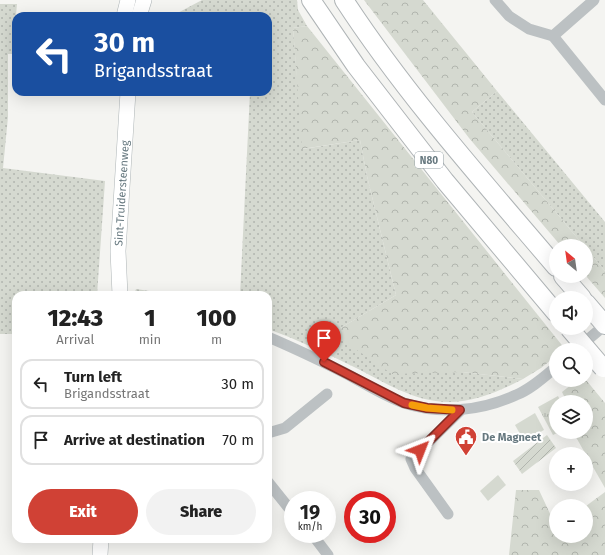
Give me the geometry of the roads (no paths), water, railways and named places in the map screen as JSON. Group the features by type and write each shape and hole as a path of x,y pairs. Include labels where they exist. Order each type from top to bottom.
{"highway":[{"name":"N80","path":"311,0 356,66 440,175 549,305"},
{"name":"N80","path":"344,0 387,61 445,135 549,259"},
{"path":"569,283 576,291"},
{"path":"593,311 605,325"},
{"path":"575,335 604,369"}],"main road":[{"path":"125,12 128,0"},
{"path":"140,12 144,0"},
{"name":"Sint-Truidersteenweg","path":"110,291 119,96"},
{"name":"Sint-Truidersteenweg","path":"120,291 118,251 128,96"},
{"path":"100,555 101,543"}],"street":[{"path":"495,0 509,16 529,29 553,36 605,100"},
{"path":"553,36 594,0"},
{"path":"584,343 605,325"},
{"path":"272,339 312,356 396,400 427,408 460,410 490,405 518,395 549,373"},
{"path":"272,431 285,428 327,394"},
{"path":"448,514 414,468 412,459 460,410"},
{"path":"272,487 284,502"},
{"path":"319,543 328,555"}],"place":[{"name":"De Magneet","path":"466,456"}]}
